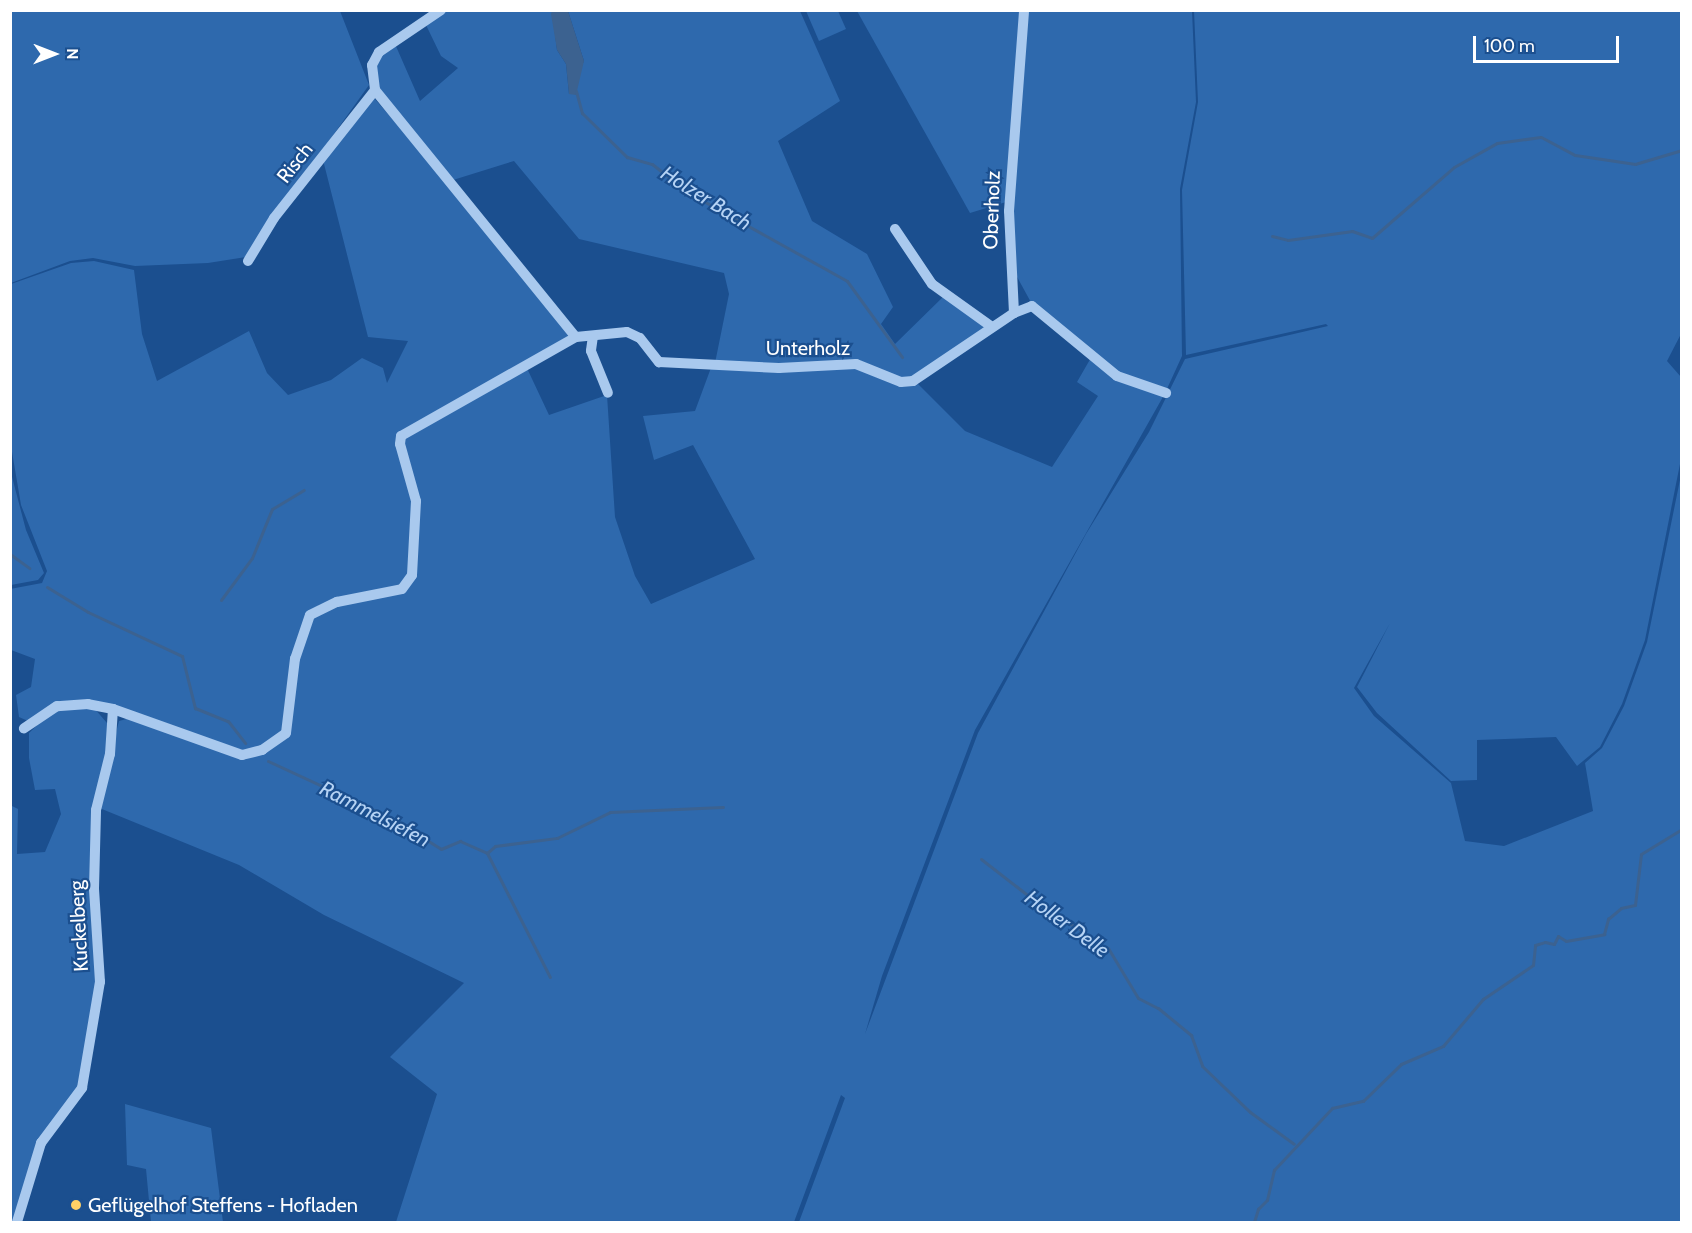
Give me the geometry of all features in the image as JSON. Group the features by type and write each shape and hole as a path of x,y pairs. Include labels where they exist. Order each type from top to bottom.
{"street":[{"path":"24,728 57,706 88,704 113,709 242,756 262,750 286,733 295,659 310,615 337,602 402,589 412,575 416,501 400,444 401,436 576,337 375,90 372,65 379,52 441,10"},
{"name":"Oberholz","path":"1014,313 1008,265 1009,211 1024,10"},
{"name":"Risch","path":"248,261 274,218 375,90"},
{"path":"895,229 932,284 992,327"},
{"path":"1014,313 1032,306 1126,381 1166,393"},
{"name":"Unterholz","path":"576,337 627,332 640,338 659,362 779,368 856,364 901,382 913,381 1014,313"},
{"path":"592,336 591,351 608,393"},
{"name":"Kuckelberg","path":"17,1222 41,1143 82,1088 99,982 94,888 96,810 110,754 113,709"}],"shaded area":[{"path":"10,11 340,11 369,85 246,257 208,263 135,266 93,258 70,261 11,283"},
{"path":"445,11 552,11 557,50 566,64 569,94 584,61 568,11 800,11 840,101 778,141 812,221 867,254 893,307 881,324 895,344 945,295 990,327 912,379 902,381 856,362 779,366 715,363 729,294 724,273 579,239 514,161 453,180 379,90 376,70 380,57 395,44 420,101 458,68 441,56 426,25"},
{"path":"552,11 568,11 584,61 576,95 569,94 566,64 557,50 551,14"},
{"path":"806,11 838,11 846,29 819,41"},
{"path":"857,11 1022,11 1006,202 970,213"},
{"path":"1025,11 1192,11 1196,102 1180,189 1182,356 1166,391 1127,380 1033,306 1010,264"},
{"path":"1194,11 1681,11 1682,332 1667,361 1681,377 1681,459 1645,640 1622,704 1600,747 1577,766 1556,737 1477,740 1477,780 1451,781 1377,713 1357,687 1390,623 1354,688 1374,716 1451,783 1465,841 1504,846 1593,811 1585,763 1602,748 1624,706 1647,642 1681,475 1681,1222 799,1222 845,1098 841,1095 794,1222 396,1222 437,1094 390,1057 464,983 324,915 239,865 97,807 119,721 130,718 177,735 179,731 99,702 61,702 28,721 19,717 16,695 31,687 35,659 11,650 10,589 42,583 47,571 21,505 11,446 11,284 71,263 94,261 134,270 142,334 157,381 249,331 267,373 288,395 331,380 362,358 383,368 387,383 408,341 368,337 323,160 366,102 374,98 468,205 574,337 523,362 401,434 398,444 414,501 410,575 401,588 319,605 309,614 294,659 289,722 296,660 311,616 320,608 337,603 402,591 413,578 417,501 402,437 525,364 549,415 607,395 615,517 635,576 651,604 755,559 693,445 654,460 643,416 695,411 712,365 778,370 856,365 901,383 915,381 965,431 1052,467 1098,396 1077,382 1092,356 1125,383 1164,395 975,730 882,976 865,1034 978,733 1086,534 1149,432 1185,359 1328,326 1326,324 1186,355 1182,190 1198,102"},
{"path":"11,473 26,530 44,573 38,580 11,585"},
{"path":"94,708 107,723 109,744 99,784 99,982 80,1090 38,1143 15,1222 10,1222 10,805 18,809 17,854 45,852 61,814 55,789 35,790 29,758 29,733 53,710"},
{"path":"125,1104 211,1128 223,1222 151,1222 146,1169 127,1165"}],"waterway":[{"name":"Holzer Bach","path":"576,91 582,113 627,157 652,164 689,193 847,281 902,357"},
{"path":"1272,236 1288,240 1352,231 1372,238 1454,167 1497,143 1541,137 1575,155 1635,164 1682,150"},
{"path":"221,600 252,558 272,509 304,490"},
{"name":"Rammelsiefen","path":"10,554 29,568"},
{"name":"Rammelsiefen","path":"47,587 88,612 182,656 195,708 228,721 245,743"},
{"name":"Rammelsiefen","path":"268,761 395,820 441,849 460,841 487,853 550,977"},
{"path":"487,853 495,846 557,838 610,812 723,807"},
{"path":"1254,1222 1258,1209 1267,1200 1274,1170 1332,1108 1363,1101 1401,1064 1443,1046 1483,999 1533,965 1535,945 1545,942 1554,944 1558,936 1566,941 1604,934 1608,919 1621,908 1635,905 1641,854 1682,829"},
{"name":"Holler Delle","path":"981,859 1061,921 1078,927 1090,941 1108,948 1138,998 1158,1008 1191,1035 1202,1066 1250,1112 1294,1144"}],"place":[{"name":"Geflügelhof Steffens - Hofladen","path":"76,1205"}]}
